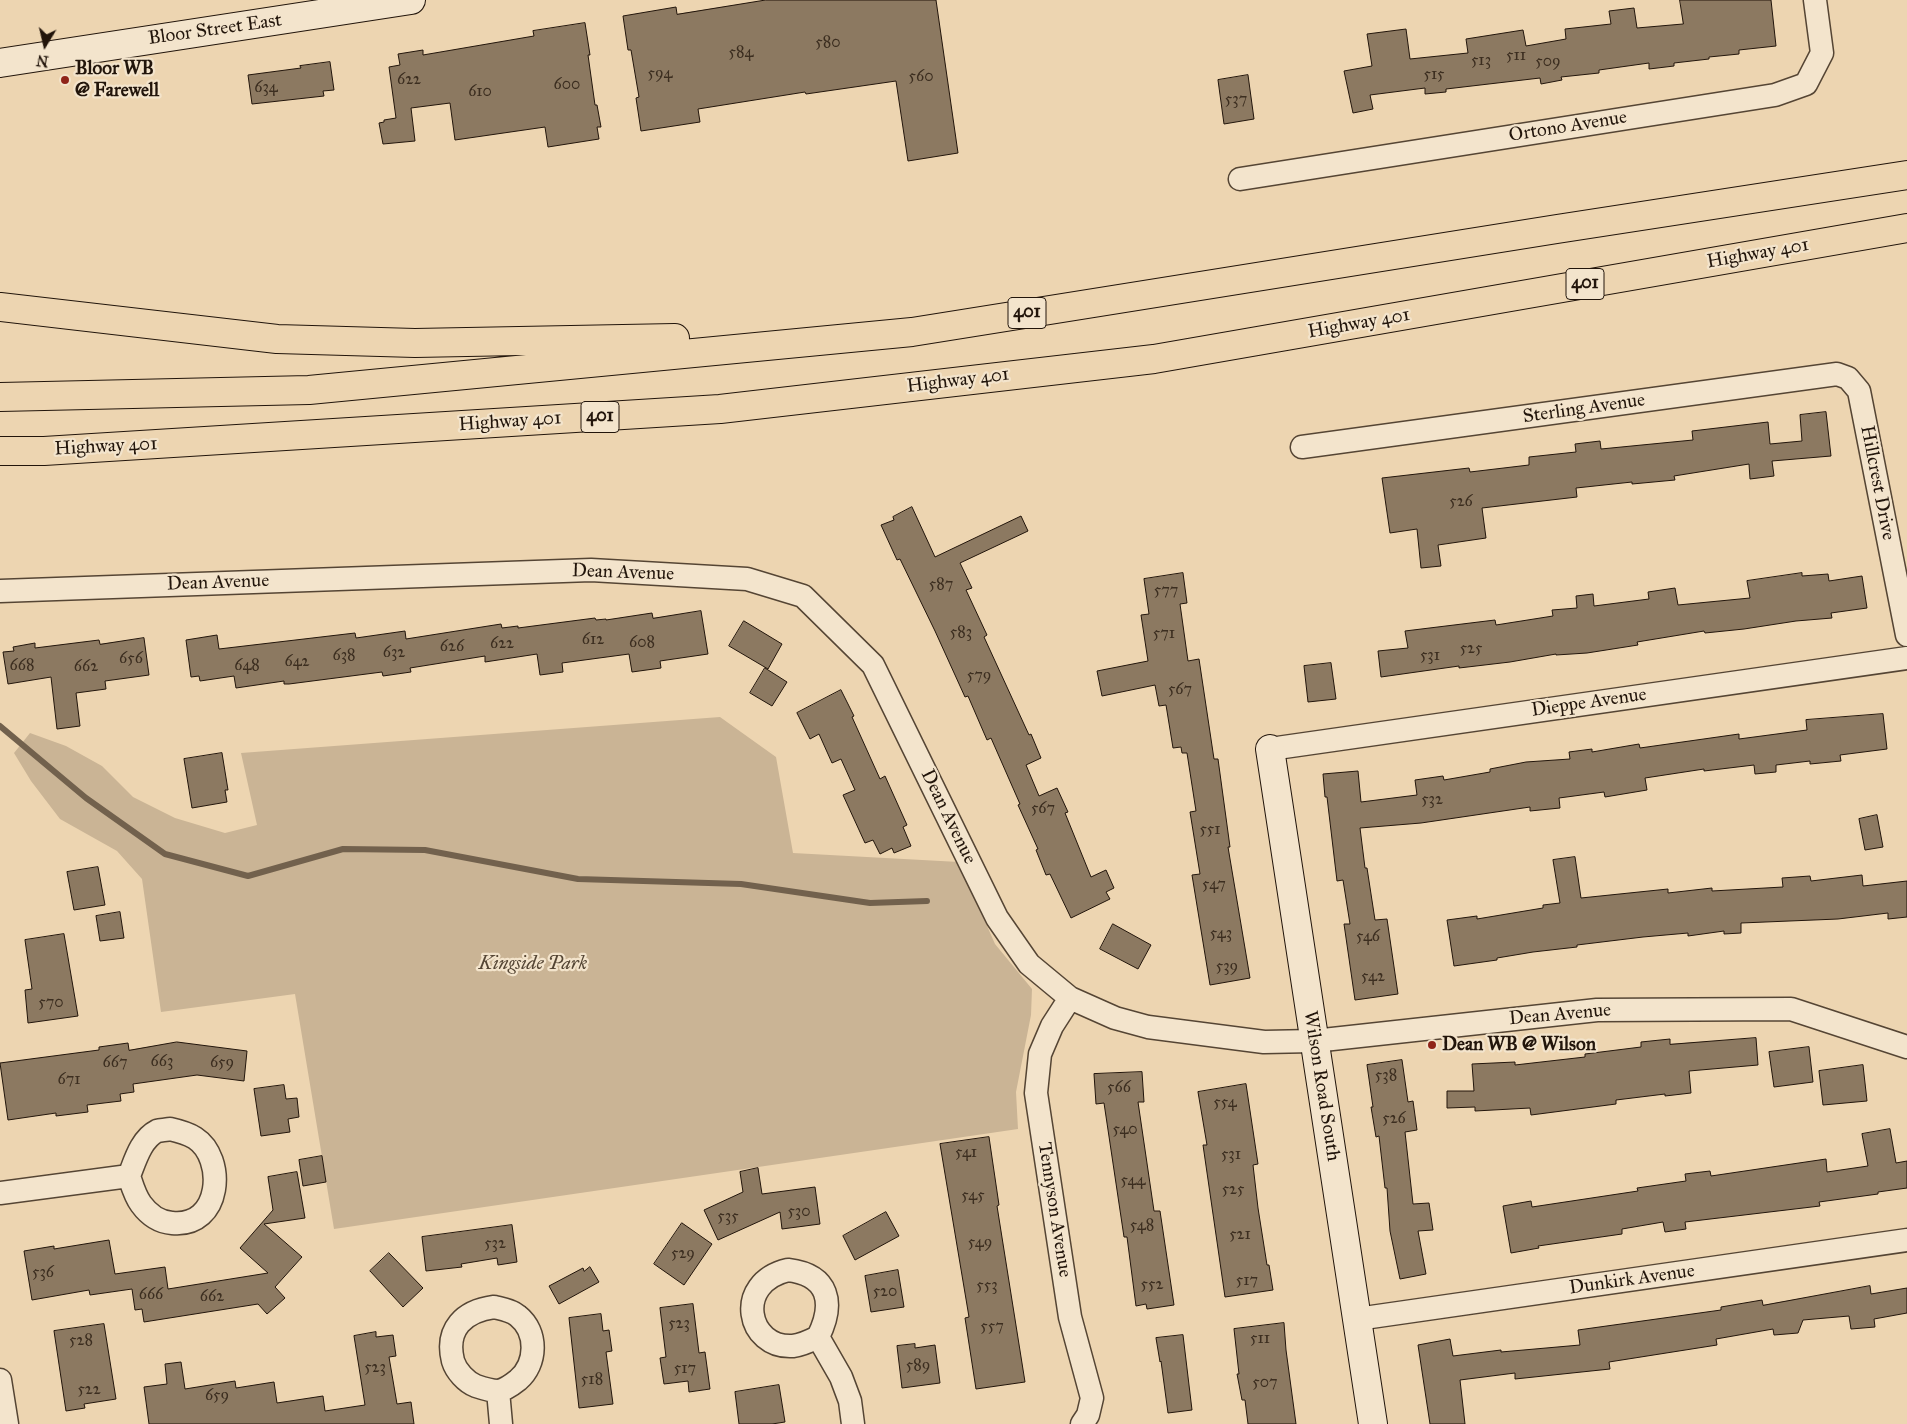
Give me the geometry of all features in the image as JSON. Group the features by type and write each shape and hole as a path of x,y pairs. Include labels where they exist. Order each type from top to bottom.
{"highway":[{"name":"401","path":"0,398 309,390 912,332 1143,294 1907,175"},
{"name":"Highway 401","path":"0,451 54,450 720,409 1154,358 1907,228"},
{"path":"0,306 277,340 415,343 912,332"}],"main road":[{"name":"Bloor Street East","path":"6,60 411,0"},
{"name":"Wilson Road South","path":"1270,749 1373,1424"}],"street":[{"name":"Ortono Avenue","path":"1240,179 1775,95 1806,84 1822,53 1815,0"},
{"name":"Sterling Avenue","path":"1302,447 1837,374 1848,378 1859,391"},
{"name":"Hillcrest Drive","path":"1859,391 1907,635"},
{"name":"Dean Avenue","path":"0,591 591,570 747,579 803,596 873,665 997,918 1029,964 1070,998 1115,1018 1148,1027 1264,1042 1314,1040 1597,1010 1791,1009 1906,1046"},
{"name":"Dieppe Avenue","path":"1270,749 1907,658"},
{"name":"Tennyson Avenue","path":"1070,998 1052,1026 1040,1054 1036,1093 1070,1317 1092,1398 1088,1415 1082,1424"},
{"path":"0,1193 128,1176"},
{"name":"Dunkirk Avenue","path":"1357,1319 1907,1240"},
{"path":"818,1337 840,1377 850,1401 853,1424"},
{"path":"0,1380 7,1424"},
{"path":"498,1390 501,1424"}],"green space":[{"name":"Kingside Park","path":"720,717 776,757 793,853 959,862 995,944 1032,989 1031,1015 1016,1092 1018,1129 334,1229 295,994 161,1012 142,879 117,851 60,819 31,781 14,753 30,733 66,746 102,766 133,797 175,818 225,833 257,825 241,753"}],"building":[{"path":"766,0 936,0 958,153 908,161 896,81 806,94 805,92 698,109 700,122 641,131 636,98 639,97 631,50 628,50 623,16 676,7 677,14"},
{"path":"1680,0 1771,0 1776,46 1739,50 1739,54 1674,63 1674,66 1649,69 1649,63 1599,70 1599,73 1561,77 1562,80 1541,84 1540,78 1446,89 1446,92 1425,94 1425,88 1370,95 1373,109 1353,113 1344,71 1372,66 1367,34 1406,29 1410,59 1468,53 1466,39 1523,30 1526,46 1566,39 1565,29 1611,24 1609,11 1634,8 1637,28 1683,24"},
{"path":"585,23 595,105 597,105 601,127 597,127 599,139 548,147 545,127 455,140 450,103 411,108 415,141 383,144 379,123 396,118 389,67 400,65 398,54 423,50 423,55 534,36 533,31"},
{"path":"330,62 334,90 323,91 324,96 252,104 248,75"},
{"path":"1248,75 1254,119 1224,124 1218,80"},
{"path":"1826,412 1831,456 1772,461 1774,476 1750,479 1749,464 1674,476 1675,480 1576,488 1577,497 1482,508 1486,538 1438,545 1441,566 1421,568 1417,529 1390,533 1382,478 1469,468 1470,472 1529,465 1529,457 1576,452 1575,444 1600,441 1601,449 1693,440 1692,431 1768,422 1770,444 1802,441 1800,415"},
{"path":"912,507 935,557 1021,516 1028,531 960,563 972,588 966,590 987,635 984,637 1041,758 1026,765 1039,796 1057,788 1068,812 1065,813 1091,877 1106,870 1114,888 1106,892 1110,899 1071,918 1050,874 1046,875 1036,850 1038,849 1018,805 1020,804 991,738 987,740 968,696 965,697 900,559 897,560 881,525 894,520 893,517"},
{"path":"1183,573 1187,603 1180,604 1188,661 1199,659 1214,759 1218,759 1230,847 1228,847 1250,978 1210,985 1192,875 1200,874 1190,812 1196,811 1187,753 1182,753 1181,747 1173,748 1166,705 1159,706 1155,685 1102,696 1097,671 1148,661 1141,615 1149,614 1144,579"},
{"path":"1802,573 1802,576 1828,574 1829,581 1862,576 1867,608 1831,613 1832,618 1705,633 1704,631 1637,642 1638,645 1587,653 1556,654 1510,662 1459,668 1459,666 1381,677 1378,651 1408,648 1405,631 1495,620 1496,625 1553,616 1552,610 1577,608 1576,596 1593,594 1594,606 1649,599 1648,592 1675,588 1678,605 1750,598 1747,581"},
{"path":"701,611 708,654 660,661 661,668 632,672 629,654 562,663 563,672 540,675 537,654 485,662 485,656 410,668 411,672 383,676 382,672 289,684 284,684 284,681 236,688 234,676 200,681 199,676 191,677 186,640 217,635 219,649 355,633 356,638 405,631 406,639 501,624 502,628 518,626 518,628 595,618 596,620 606,620 652,613 653,618"},
{"path":"744,621 782,644 768,669 729,646"},
{"path":"144,638 149,675 105,681 106,689 76,693 80,726 57,729 51,677 8,684 3,652 14,651 13,647 35,643 35,648 99,640 100,644"},
{"path":"1331,663 1336,699 1308,702 1304,666"},
{"path":"765,668 787,682 772,706 750,693"},
{"path":"841,690 880,779 885,776 907,825 903,827 911,846 894,853 892,848 880,854 873,840 865,843 843,795 855,790 841,759 832,763 819,734 810,739 797,713"},
{"path":"1883,714 1887,749 1840,755 1841,761 1810,764 1810,761 1776,765 1776,772 1755,774 1754,765 1704,771 1704,769 1645,778 1647,790 1605,797 1604,792 1559,798 1560,808 1530,811 1530,807 1421,823 1360,828 1365,868 1367,868 1375,920 1387,919 1398,994 1355,1000 1344,924 1350,924 1343,880 1337,881 1323,774 1358,771 1361,802 1417,795 1415,780 1443,776 1444,780 1490,772 1490,769 1526,762 1570,759 1569,752 1592,749 1592,752 1639,744 1640,748 1739,734 1739,739 1807,730 1806,720"},
{"path":"222,753 228,790 225,790 227,802 192,808 184,759"},
{"path":"1877,815 1883,847 1865,850 1859,819"},
{"path":"1575,857 1581,898 1668,889 1668,893 1712,888 1712,891 1783,887 1782,878 1810,876 1811,881 1862,875 1863,886 1907,881 1907,917 1888,919 1888,913 1838,919 1741,923 1741,933 1724,934 1724,931 1688,936 1688,933 1643,937 1577,945 1577,947 1533,952 1497,958 1497,960 1454,966 1447,920 1477,916 1477,919 1543,908 1543,905 1560,903 1553,860"},
{"path":"98,867 105,905 74,910 67,872"},
{"path":"120,912 124,938 100,941 96,916"},
{"path":"1113,924 1151,945 1138,969 1100,949"},
{"path":"64,934 78,1016 28,1023 25,990 32,989 25,940"},
{"path":"1756,1038 1758,1065 1689,1071 1691,1093 1616,1100 1616,1104 1531,1115 1530,1108 1475,1111 1475,1107 1447,1108 1447,1091 1474,1091 1472,1064 1515,1062 1515,1065 1585,1057 1585,1054 1641,1047 1641,1042 1670,1039 1670,1044"},
{"path":"177,1042 247,1051 244,1081 197,1075 133,1084 134,1092 120,1094 121,1101 87,1105 88,1112 56,1116 56,1113 8,1120 0,1063 99,1050 99,1047 128,1043 129,1050"},
{"path":"1809,1047 1813,1082 1774,1087 1769,1052"},
{"path":"1402,1060 1408,1102 1413,1101 1417,1130 1405,1132 1413,1204 1429,1203 1433,1230 1418,1231 1426,1274 1400,1279 1390,1231 1387,1188 1385,1188 1379,1136 1376,1137 1371,1107 1373,1107 1367,1065"},
{"path":"1863,1065 1867,1101 1823,1105 1819,1071"},
{"path":"1142,1072 1144,1102 1138,1102 1154,1211 1160,1211 1174,1305 1147,1309 1146,1304 1136,1306 1127,1237 1124,1237 1104,1103 1096,1104 1094,1074"},
{"path":"1246,1084 1258,1164 1253,1165 1258,1208 1273,1290 1225,1297 1203,1145 1207,1145 1198,1092"},
{"path":"284,1085 286,1099 297,1098 299,1117 288,1119 290,1132 261,1136 254,1089"},
{"path":"1890,1129 1896,1163 1907,1161 1907,1188 1819,1202 1820,1206 1685,1222 1686,1229 1665,1232 1663,1222 1622,1229 1622,1234 1538,1246 1539,1248 1511,1253 1503,1206 1531,1201 1532,1207 1638,1191 1637,1188 1686,1181 1685,1174 1710,1171 1711,1176 1826,1159 1827,1172 1868,1166 1862,1134"},
{"path":"989,1137 999,1205 997,1206 1025,1382 976,1389 965,1318 969,1317 940,1144"},
{"path":"322,1156 326,1182 303,1186 299,1160"},
{"path":"758,1168 762,1194 815,1187 820,1224 782,1229 780,1212 718,1240 704,1210 743,1192 740,1172"},
{"path":"297,1172 305,1218 264,1224 302,1257 275,1287 285,1298 267,1314 258,1304 144,1322 142,1309 135,1310 132,1289 90,1295 89,1290 32,1300 24,1251 54,1246 54,1249 109,1240 115,1274 165,1267 168,1289 268,1273 240,1248 273,1210 268,1177"},
{"path":"886,1212 899,1236 855,1260 843,1236"},
{"path":"682,1223 712,1244 684,1285 654,1264"},
{"path":"512,1225 517,1262 498,1265 497,1258 461,1264 462,1267 426,1271 422,1237"},
{"path":"389,1253 423,1288 403,1307 370,1271"},
{"path":"590,1267 599,1282 559,1304 549,1286 583,1268 584,1271"},
{"path":"898,1270 904,1307 871,1312 865,1276"},
{"path":"1870,1286 1871,1294 1907,1288 1907,1313 1874,1319 1875,1327 1851,1329 1849,1316 1803,1320 1798,1333 1774,1335 1773,1329 1716,1339 1717,1345 1609,1362 1610,1369 1515,1379 1515,1373 1460,1380 1465,1424 1430,1424 1418,1345 1450,1339 1453,1356 1501,1350 1501,1352 1580,1345 1578,1330 1721,1310 1721,1307 1762,1300 1763,1305"},
{"path":"693,1304 699,1353 705,1352 710,1389 689,1392 688,1381 664,1384 660,1358 666,1357 660,1308"},
{"path":"601,1314 603,1331 609,1330 612,1351 606,1352 613,1404 579,1408 569,1318"},
{"path":"1284,1323 1296,1424 1248,1424 1245,1400 1242,1400 1237,1374 1239,1374 1234,1329"},
{"path":"104,1324 116,1399 84,1404 85,1408 66,1411 54,1331"},
{"path":"376,1332 376,1337 393,1335 396,1356 389,1357 397,1404 411,1402 414,1424 149,1424 144,1387 167,1384 165,1364 181,1362 185,1389 235,1381 236,1388 274,1382 277,1403 323,1396 325,1411 365,1405 354,1336"},
{"path":"1183,1335 1192,1410 1168,1413 1156,1338"},
{"path":"915,1344 915,1348 935,1345 940,1383 902,1388 897,1346"},
{"path":"779,1385 785,1422 739,1424 735,1392"}],"waterway":[{"path":"0,726 86,798 165,854 248,876 343,849 425,850 578,879 741,884 870,903 927,901"}],"place":[{"name":"Bloor WB @ Farewell","path":"65,80"},
{"name":"Dean WB @ Wilson","path":"1432,1045"}]}
